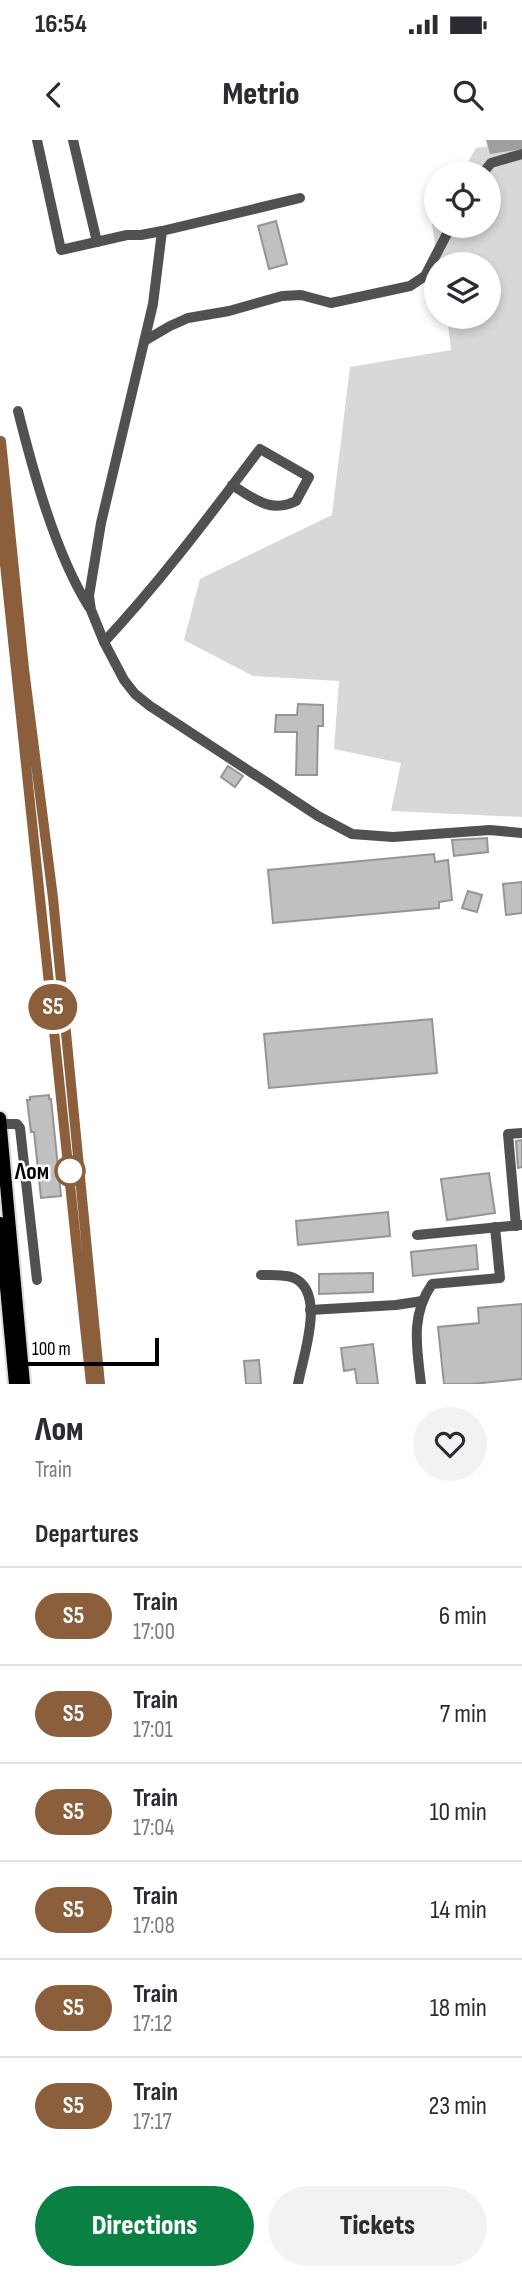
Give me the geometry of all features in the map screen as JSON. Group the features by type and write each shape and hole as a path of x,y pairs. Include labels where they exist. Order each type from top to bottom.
{"main road":[{"path":"0,1118 3,1293 15,1384"},
{"path":"3,1233 24,1384"}],"street":[{"path":"37,140 61,250 127,234 141,235 162,231 300,198"},
{"path":"73,140 97,242"},
{"path":"498,161 522,154"},
{"path":"91,610 89,581 146,340 159,274 162,231"},
{"path":"146,340 188,318 229,311 282,296 301,295 331,303 410,286 425,276 445,238"},
{"path":"18,411 27,449 76,587 91,610 124,680 135,694 318,816 352,834 393,837 490,830 522,833"},
{"path":"104,642 168,571 232,485 260,449 309,477 296,500 277,507 259,502 232,485"},
{"path":"1,1124 17,1124 20,1128 37,1280"},
{"path":"417,1235 519,1225 508,1134 522,1133"},
{"path":"421,1384 415,1332 422,1300 432,1284 500,1279 495,1227"},
{"path":"261,1275 296,1279 306,1292 310,1310 310,1334 298,1384"},
{"path":"310,1310 396,1305 422,1300"}],"shaded area":[{"path":"486,140 522,140 522,149 490,154"},
{"path":"522,141 522,817 391,811 401,763 334,749 339,681 253,676 184,640 200,579 332,515 350,367 451,350 448,329 501,329 501,252 436,252 434,238 501,238 501,161 469,161 476,148"}],"building":[{"path":"276,221 287,264 269,269 258,226"},
{"path":"298,704 323,705 323,726 318,726 317,775 296,775 297,732 275,732 276,715 297,715"},
{"path":"228,766 243,776 235,787 221,777"},
{"path":"487,838 488,852 454,856 452,840"},
{"path":"434,854 435,862 448,860 452,900 439,902 439,908 273,923 268,870"},
{"path":"522,882 522,913 506,915 503,884"},
{"path":"468,891 482,895 477,912 462,908"},
{"path":"432,1019 437,1073 269,1088 264,1034"},
{"path":"49,1095 61,1196 41,1198 34,1132 31,1132 27,1100 30,1100 30,1097"},
{"path":"522,1140 522,1167 518,1168 516,1141"},
{"path":"489,1173 495,1213 447,1220 441,1179"},
{"path":"388,1212 390,1236 298,1245 296,1221"},
{"path":"476,1245 478,1269 413,1276 411,1252"},
{"path":"373,1273 373,1292 319,1294 319,1274"},
{"path":"522,1304 522,1379 444,1384 438,1327 479,1323 478,1308"},
{"path":"373,1344 378,1384 357,1384 355,1369 344,1371 341,1348"},
{"path":"259,1360 261,1384 246,1384 244,1361"}],"railway":[{"path":"0,433 4,555 91,1384"},
{"path":"39,782 63,1004"}],"train":[{"name":"S5","path":"91,1384 4,555 1,441 24,669 53,898 100,1384"}],"place":[{"name":"Лом","path":"70,1171"}]}
